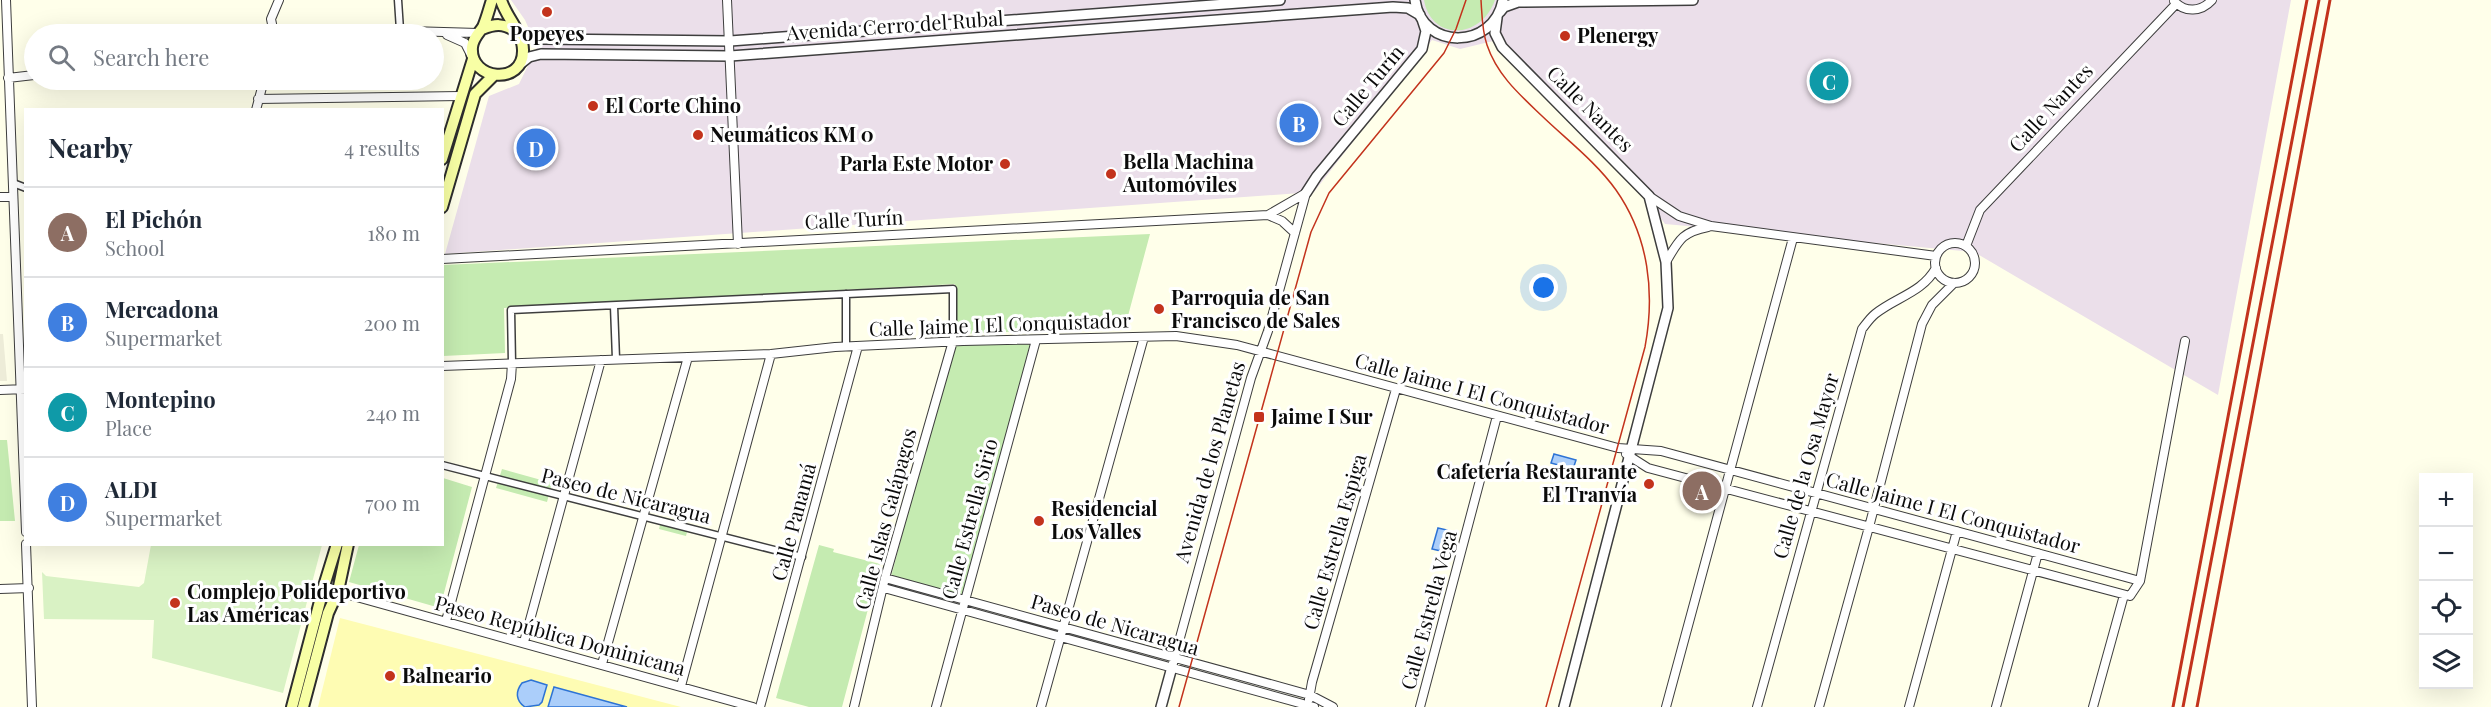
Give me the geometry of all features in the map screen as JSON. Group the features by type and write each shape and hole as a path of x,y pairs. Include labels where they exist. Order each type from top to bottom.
{"main road":[{"path":"444,152 473,58 473,41 480,31 492,0"},
{"path":"444,200 474,94 493,76 510,73 518,67 524,53 518,34 504,12 501,0"},
{"path":"480,31 494,24 502,25 518,34"},
{"path":"473,58 482,71 493,76"},
{"path":"292,707 336,546"},
{"path":"303,707 328,613 338,591 348,546"}],"street":[{"path":"6,0 3,64 8,78 24,460"},
{"path":"272,24 271,19 279,0"},
{"path":"398,0 400,24"},
{"path":"727,0 738,244"},
{"name":"Avenida Cerro del Rubal","path":"518,34 542,39 730,40 1280,0"},
{"name":"Calle Turín","path":"444,259 1268,215 1305,193 1422,49 1426,31 1415,0"},
{"path":"1498,15 1503,0"},
{"path":"1498,15 1504,8 1518,2 1693,0"},
{"path":"2175,2 2192,10 2201,8 2212,0"},
{"name":"Calle Nantes","path":"1966,246 1980,210 2175,2"},
{"name":"Avenida Cerro del Rubal","path":"518,67 529,57 541,54 730,56 1393,7 1408,8 1437,33 1452,38 1466,39 1483,32 1498,15"},
{"name":"Calle Nantes","path":"1498,15 1495,33 1502,46 1649,195 1678,216 1711,226 1936,256"},
{"path":"444,33 480,31"},
{"path":"444,33 465,43 473,58"},
{"path":"8,78 24,76"},
{"path":"256,108 261,90"},
{"path":"258,99 460,96"},
{"path":"13,183 24,187"},
{"name":"Avenida de los Planetas","path":"1161,707 1251,378 1262,352 1305,193"},
{"path":"1564,707 1668,308 1666,262 1649,195"},
{"path":"0,197 13,197"},
{"path":"1268,215 1282,221 1294,233"},
{"name":"Calle Nantes","path":"1666,262 1683,236 1693,230 1711,226"},
{"path":"1665,707 1793,238"},
{"path":"1819,707 1922,324 1932,305 1954,283 1967,279 1973,270 1974,257 1966,246 1949,244 1936,256 1936,268 1944,279 1954,283"},
{"name":"Calle de la Osa Mayor","path":"1757,707 1862,329 1873,315 1912,294 1930,279 1936,268"},
{"path":"446,621 511,379 511,310 953,289 953,341"},
{"path":"846,294 846,346"},
{"path":"614,306 616,359"},
{"name":"Calle Jaime I El Conquistador","path":"444,366 771,354 846,346 953,341 1176,336 1237,345 1632,453 1661,451 2140,580"},
{"path":"1041,707 1144,337"},
{"name":"Calle Estrella Sirio","path":"936,707 1036,339"},
{"name":"Calle Islas Galápagos","path":"854,707 885,578 953,341"},
{"path":"2093,707 2127,596 2140,580 2185,341"},
{"name":"Calle Panamá","path":"760,707 858,346"},
{"path":"681,686 771,354"},
{"path":"602,664 688,357"},
{"path":"524,642 601,360"},
{"path":"0,390 22,389"},
{"name":"Calle Estrella Espiga","path":"1311,702 1396,389"},
{"name":"Calle Estrella Vega","path":"1420,707 1497,416"},
{"name":"Calle Jaime I El Conquistador","path":"1632,453 1645,467 2127,596"},
{"name":"Paseo de Nicaragua","path":"444,466 802,557"},
{"path":"1909,707 1957,531"},
{"path":"26,546 32,707"},
{"path":"1996,707 2038,553"},
{"name":"Paseo de Nicaragua","path":"885,578 964,600 1062,632"},
{"name":"Paseo República Dominicana","path":"324,586 753,707"},
{"path":"0,589 28,588"},
{"name":"Paseo de Nicaragua","path":"884,588 1062,632 1334,707"}],"shaded area":[{"path":"511,0 2291,0 2218,395 1974,252 1665,224 1642,191 1493,41 1460,49 1432,40 1314,192 445,254 489,96 519,84 537,47 525,20"},
{"path":"0,334 3,334 7,381 0,381"}],"green space":[{"path":"1424,0 1495,0 1479,23 1457,30 1446,29 1436,23 1428,13"},
{"path":"1150,234 1125,327 957,334 955,284 504,308 505,353 444,356 444,265"},
{"path":"1035,340 963,601 890,581 953,342"},
{"path":"0,440 7,440 15,521 0,521"},
{"path":"502,469 552,483 547,502 496,488"},
{"path":"444,478 472,487 440,608 349,582 359,546 444,546"},
{"path":"662,517 689,524 686,536 659,529"},
{"path":"819,545 834,549 833,552 880,564 842,707 809,707 776,698"},
{"name":"Complejo Polideportivo Las Américas","path":"151,546 322,546 283,693 152,658 154,620 44,619 42,572 46,576 139,587 144,583"}],"sand":[{"path":"340,618 681,707 318,707"}],"water":[{"path":"1554,454 1576,460 1573,469 1551,463"},
{"path":"1438,528 1447,530 1441,551 1432,549"},
{"path":"531,680 547,685 539,705 525,707 518,699 518,693 522,683"},
{"path":"554,687 627,707 548,707"}],"tram line":[{"path":"1179,707 1311,232 1329,193 1444,53 1456,29 1466,0"},
{"path":"1481,0 1485,40 1491,56 1503,75 1600,170 1627,208 1642,246 1649,286 1645,347 1546,707"}],"railway":[{"path":"2173,707 2307,0"},
{"path":"2183,707 2319,0"},
{"path":"2197,707 2330,0"}],"place":[{"name":"Popeyes","path":"547,12"},
{"name":"Plenergy","path":"1565,36"},
{"name":"Montepino","path":"1829,81"},
{"name":"El Corte Chino","path":"593,106"},
{"name":"Mercadona","path":"1299,123"},
{"name":"Neumáticos KM 0","path":"698,135"},
{"name":"ALDI","path":"536,148"},
{"name":"Parla Este Motor","path":"1005,164"},
{"name":"Bella Machina Automóviles","path":"1111,174"},
{"name":"Parroquia de San Francisco de Sales","path":"1159,309"},
{"name":"Jaime I Sur","path":"1259,417"},
{"name":"Cafetería Restaurante El Tranvía","path":"1649,484"},
{"name":"El Pichón","path":"1702,491"},
{"name":"Residencial Los Valles","path":"1039,521"},
{"name":"Complejo Polideportivo Las Américas","path":"175,603"},
{"name":"Balneario","path":"390,676"}]}
